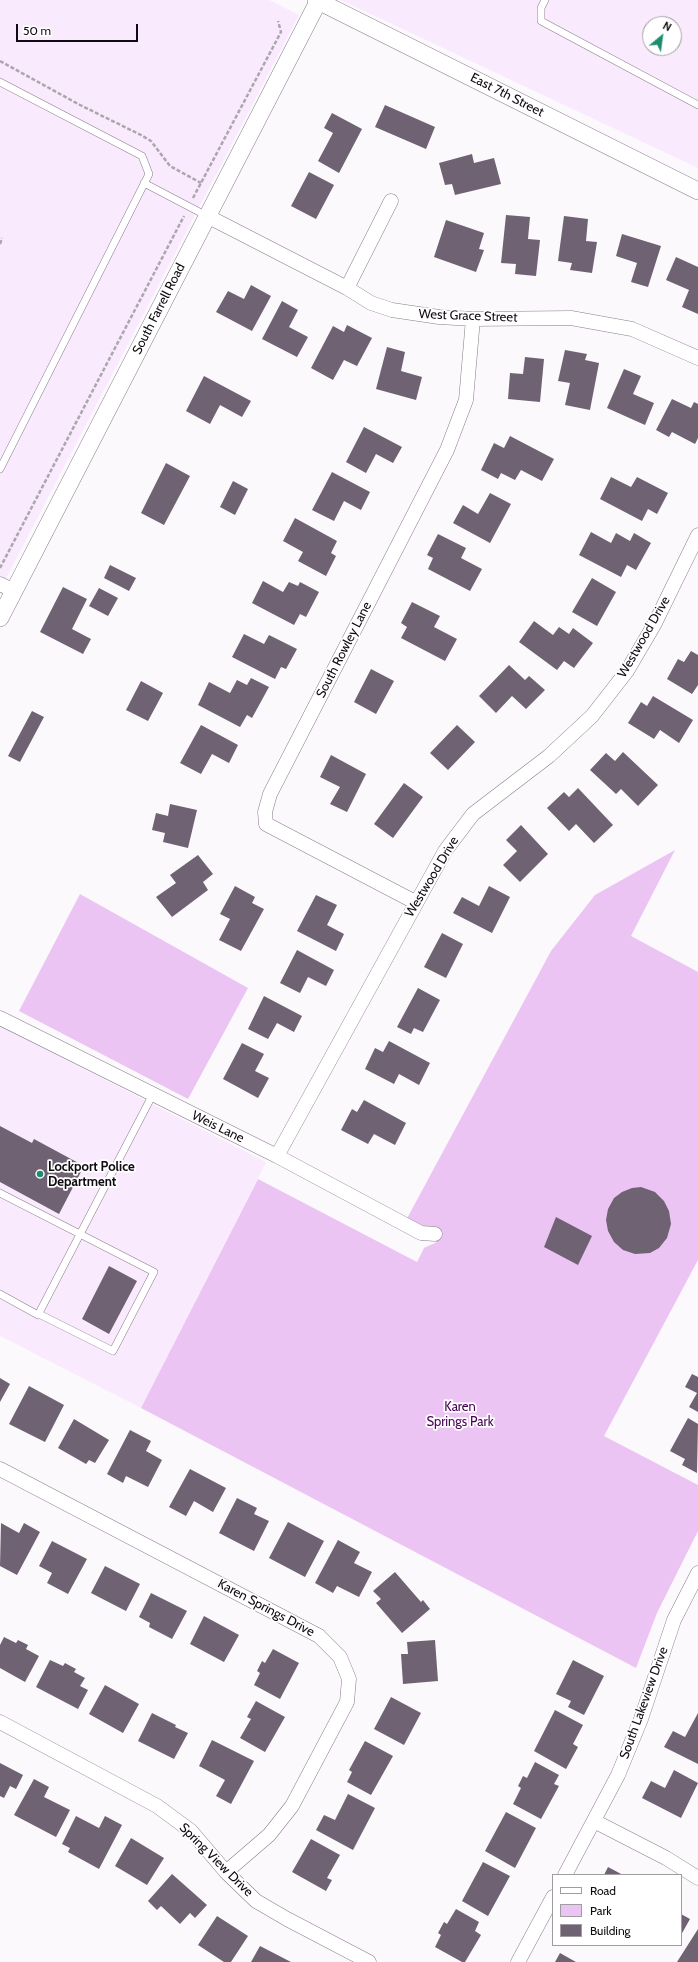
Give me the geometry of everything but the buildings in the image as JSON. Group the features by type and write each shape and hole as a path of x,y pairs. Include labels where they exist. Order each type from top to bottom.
{"street":[{"name":"East 7th Street","path":"318,0 698,191"},
{"name":"South Farrell Road","path":"0,618 7,588 207,216 318,0"},
{"path":"347,288 391,201"},
{"name":"West Grace Street","path":"207,216 347,288 371,303 392,310 432,316 474,319 571,318 632,329 698,358"},
{"name":"South Rowley Lane","path":"415,902 266,824 265,812 270,794 447,450 466,400 474,319"},
{"name":"Westwood Drive","path":"277,1156 415,902 445,851 473,814 560,746 592,716 623,677 654,625 698,535"},
{"name":"Weis Lane","path":"0,1018 277,1156 421,1233 435,1234"},
{"name":"Karen Springs Drive","path":"0,1469 319,1636 340,1657 349,1679 348,1702 292,1806 269,1835 226,1872"},
{"name":"South Lakeview Drive","path":"566,1874 618,1775 641,1719 674,1620 698,1573"},
{"name":"Spring View Drive","path":"0,1722 157,1806 191,1831 226,1872 256,1901 369,1962"},
{"path":"594,1821 666,1858 698,1878"},
{"path":"518,1962 552,1899"}],"lane":[{"path":"545,0 541,8 541,21 698,105"},
{"path":"0,82 142,156 149,174 0,469"},
{"path":"144,183 207,216"},
{"path":"39,1314 153,1094"},
{"path":"0,1193 154,1272 113,1351 0,1294"}],"path":[{"path":"0,568 281,32 278,20"},
{"path":"0,61 80,105 151,141 170,166 201,183"},
{"path":"0,244 2,238"}],"shaded area":[{"path":"0,0 269,0 299,15 0,590"},
{"path":"341,0 698,0 698,168"},
{"path":"0,1026 266,1162 141,1408 0,1336"}],"green space":[{"name":"Karen Springs Park","path":"675,850 631,936 698,972 698,1260 604,1436 698,1485 698,1531 657,1613 636,1668 141,1408 258,1179 417,1262 424,1248 437,1242 404,1224 551,951 595,895"},
{"path":"80,894 248,988 188,1099 19,1011"}],"place":[{"name":"Lockport Police Department","path":"40,1174"}]}
